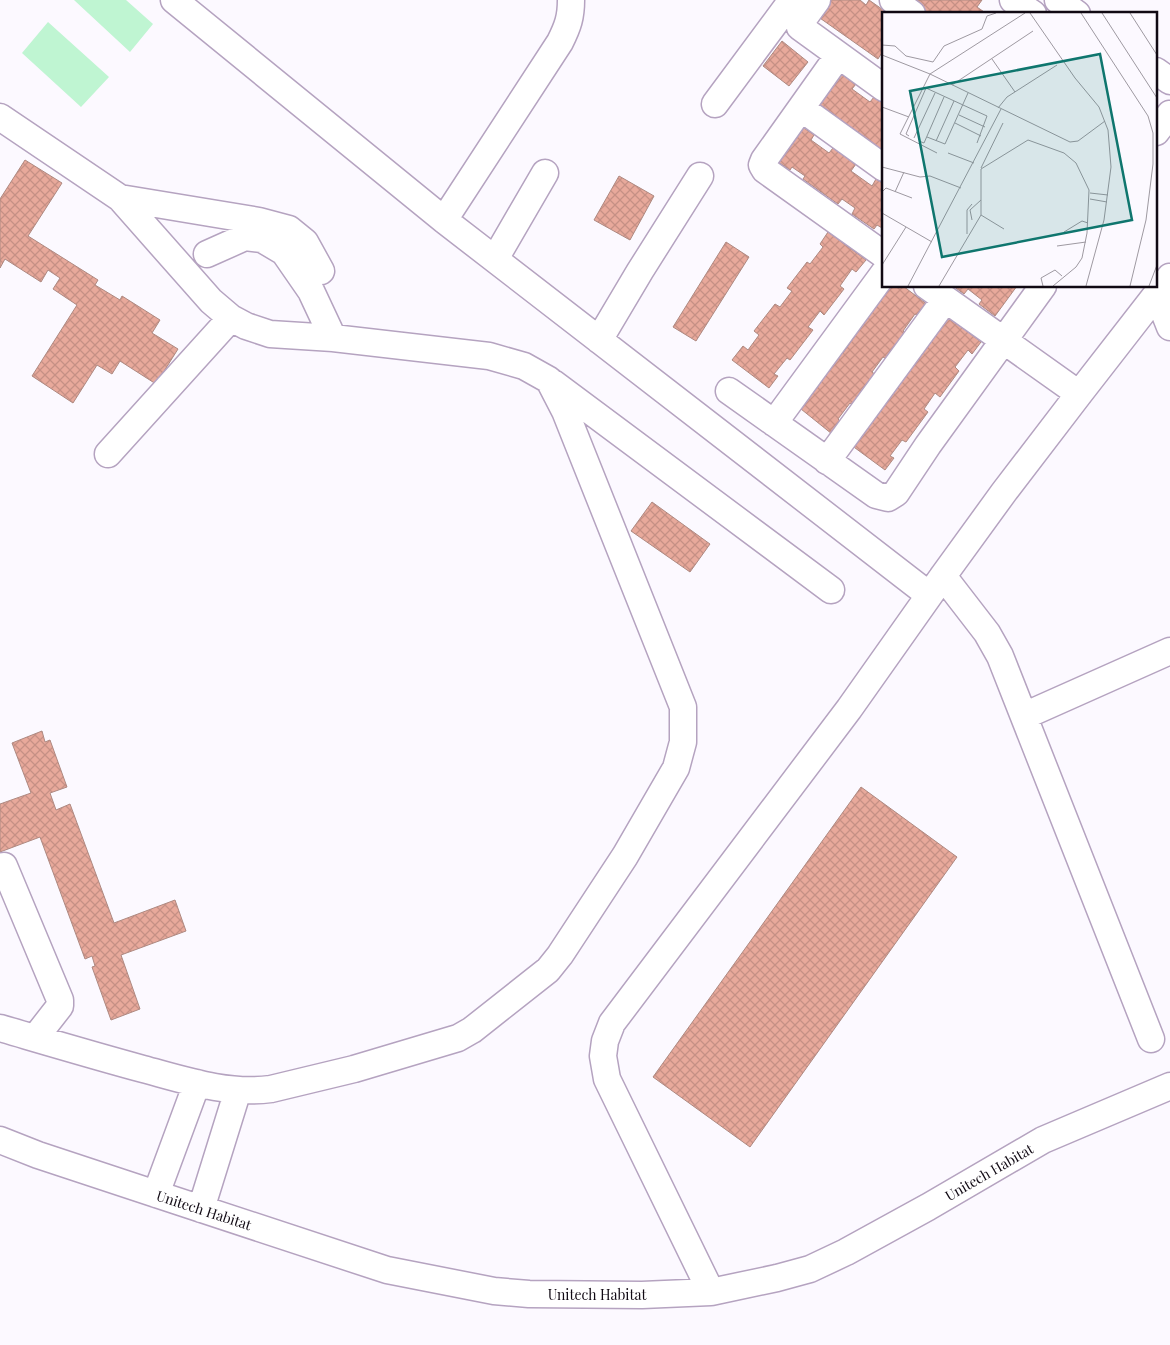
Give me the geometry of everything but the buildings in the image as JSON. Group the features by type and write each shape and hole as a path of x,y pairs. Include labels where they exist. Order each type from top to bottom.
{"street":[{"path":"174,0 444,220 599,340 936,585 987,633 1000,656 1151,1039"},
{"path":"444,220 560,42 568,26 571,13 570,0"},
{"path":"715,104 792,0"},
{"path":"817,0 801,22 800,27 882,87"},
{"path":"893,0 909,12"},
{"path":"1013,0 1030,12"},
{"path":"1058,0 1074,12"},
{"path":"838,56 762,165 765,170 882,254"},
{"path":"1158,72 1170,81"},
{"path":"1158,100 1170,109"},
{"path":"801,108 882,167"},
{"path":"1158,129 1170,114"},
{"path":"0,117 120,198 211,301 231,318 246,326 270,334 333,338 489,356 524,366 549,380 831,590"},
{"path":"495,259 545,173"},
{"path":"599,340 700,176"},
{"path":"120,198 259,221 289,229 305,242 321,271"},
{"path":"207,254 245,238 262,239 284,252 311,291 333,338"},
{"path":"774,423 882,276"},
{"path":"1163,286 1170,326"},
{"path":"711,1292 607,1079 603,1056 605,1041 612,1023 849,709 936,585 1079,394 1163,286"},
{"path":"729,390 876,495 888,498 896,493 928,444 1042,288"},
{"path":"827,461 936,293 1079,394"},
{"path":"108,454 231,318"},
{"path":"0,1028 197,1083 238,1090 257,1091 354,1069 458,1038 472,1030 548,970 560,955 625,856 676,768 683,742 683,707 565,411 549,380"},
{"path":"1024,716 1170,651"},
{"path":"4,866 60,1000 60,1006 35,1038"},
{"path":"156,1194 197,1083"},
{"name":"Unitech Habitat","path":"0,1140 38,1155 387,1270 494,1291 529,1294 642,1295 711,1292 810,1269 846,1252 928,1207 1044,1140 1170,1086"},
{"path":"201,1209 238,1090"}],"green space":[{"path":"74,0 126,0 153,24 130,52"},
{"path":"48,22 109,77 81,107 22,53"}]}
